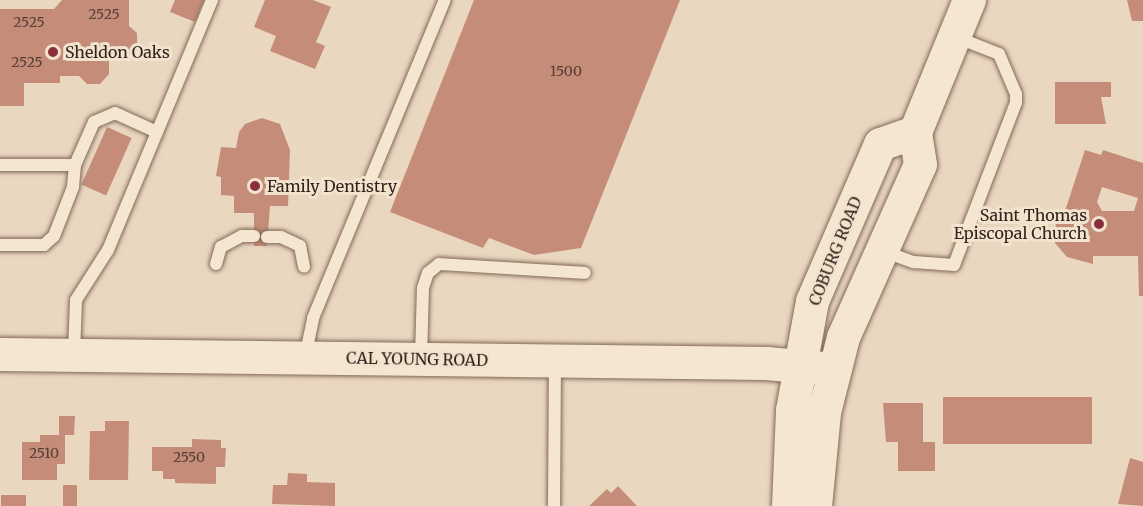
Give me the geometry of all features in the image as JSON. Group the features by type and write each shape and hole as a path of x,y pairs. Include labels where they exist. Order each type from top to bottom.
{"main road":[{"path":"815,506 824,412 843,337 920,164 915,132 969,0"},
{"name":"COBURG ROAD","path":"788,506 797,365 812,301 880,144 915,132"},
{"name":"CAL YOUNG ROAD","path":"0,354 797,365 834,369"}],"lane":[{"path":"74,355 76,300 108,250 212,0"},
{"path":"305,358 312,318 446,0"},
{"path":"882,251 914,262 954,265 1016,103 1016,94 999,54 954,36"},
{"path":"0,245 44,245 54,236 74,187 75,165 94,122 115,113 157,132"},
{"path":"0,165 75,165"},
{"path":"216,264 220,247 242,236 254,236"},
{"path":"267,237 280,237 300,246 304,267"},
{"path":"421,359 423,288 428,273 439,264 585,273"},
{"path":"554,506 555,361"}],"building":[{"name":"Sheldon Oaks","path":"62,0 129,0 129,26 137,33 137,46 127,56 115,56 108,49 103,55 109,61 109,74 100,84 87,84 79,76 60,76 60,83 24,83 24,106 0,106 0,9 54,9"},
{"path":"175,0 204,0 195,22 170,12"},
{"path":"265,0 313,0 331,7 316,42 325,46 315,69 270,51 276,36 254,27"},
{"path":"474,0 680,0 581,248 534,255 489,238 483,248 390,212"},
{"path":"1127,0 1143,0 1143,21 1132,21"},
{"path":"1055,82 1111,82 1111,97 1101,97 1106,124 1055,124"},
{"name":"Family Dentistry","path":"262,118 280,124 290,150 288,206 270,206 267,246 254,246 254,213 234,213 234,196 221,195 221,177 216,176 221,147 236,148 239,132 245,124"},
{"path":"107,127 132,138 106,196 81,185"},
{"name":"Saint Thomas Episcopal Church","path":"1085,150 1101,155 1103,150 1143,163 1143,296 1139,296 1138,256 1093,256 1093,264 1067,257 1055,243 1056,221 1059,213 1064,214","holes":["1102,187 1138,198 1134,211 1102,211 1097,202"]},
{"path":"943,397 1092,397 1092,444 943,444"},
{"path":"883,403 923,403 923,442 935,442 935,471 898,471 898,442 886,442"},
{"path":"59,416 75,416 74,435 65,435 65,464 57,464 57,480 22,480 22,442 40,442 40,435 59,435"},
{"path":"105,421 129,421 128,480 89,480 90,431 105,431"},
{"path":"192,439 221,440 221,448 226,448 225,467 216,467 216,484 175,483 175,479 163,479 163,471 152,471 152,447 192,447"},
{"path":"1130,458 1143,462 1143,506 1118,504"},
{"path":"288,473 307,474 307,482 335,483 335,506 272,504 273,485 287,485"},
{"path":"63,485 77,485 77,506 63,506"},
{"path":"618,486 637,506 589,506 607,489 611,493"},
{"path":"1,495 26,495 26,506 1,506"}],"place":[{"name":"Sheldon Oaks","path":"53,52"},
{"name":"Family Dentistry","path":"255,186"},
{"name":"Saint Thomas Episcopal Church","path":"1099,224"}]}
